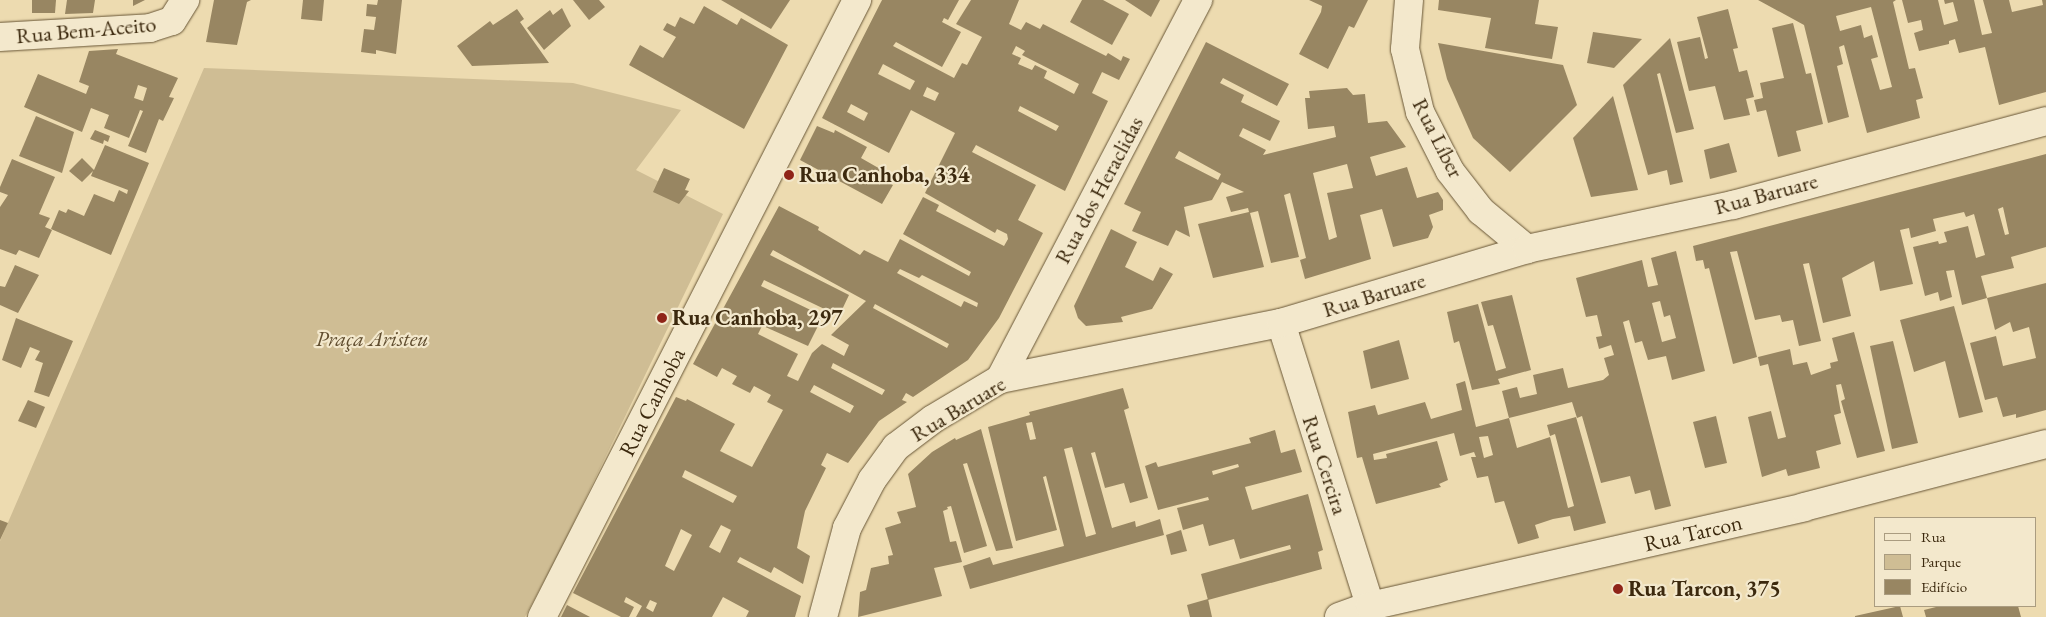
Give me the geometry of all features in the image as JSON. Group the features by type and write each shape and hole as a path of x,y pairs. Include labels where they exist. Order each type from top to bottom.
{"street":[{"name":"Rua Canhoba","path":"542,617 857,0"},
{"name":"Rua dos Heraclidas","path":"1000,379 1198,0"},
{"name":"Rua Líber","path":"1409,0 1406,49 1420,112 1450,171 1481,210 1528,249"},
{"name":"Rua Bem-Aceito","path":"0,38 150,28 179,11"},
{"name":"Rua Baruare","path":"824,617 847,528 872,480 891,454 933,419 1000,379 1281,323 1528,249 1733,205 2046,122"},
{"name":"Rua Cercira","path":"1281,323 1370,606"},
{"name":"Rua Tarcon","path":"1339,617 1370,606 1795,510 2046,444"}],"green space":[{"name":"Praça Aristeu","path":"204,68 573,83 681,110 636,170 723,214 562,547 525,617 0,617 0,541"}],"building":[{"path":"32,0 56,0 55,13 32,13"},
{"path":"67,0 95,0 93,13 65,14"},
{"path":"133,0 145,0 133,6"},
{"path":"214,0 251,0 247,2 237,45 206,42"},
{"path":"303,0 324,0 322,21 301,19"},
{"path":"378,0 402,0 396,54 376,50 376,54 361,52 364,29 374,30 376,17 366,16 367,4 377,5"},
{"path":"573,0 599,0 605,7 589,20"},
{"path":"721,0 790,0 771,29"},
{"path":"882,0 959,0 948,20 944,18 942,22 961,32 942,67 896,42 893,46 954,78 962,63 967,65 982,37 956,24 971,0 1019,0 1009,24 1021,30 1026,22 1040,29 1043,24 1106,56 1108,53 1121,61 1123,56 1130,59 1119,80 1102,72 1092,93 1108,101 1065,191 976,145 972,152 1036,185 1018,220 1043,233 999,318 968,360 913,397 906,393 902,400 907,402 879,421 848,463 827,453 821,465 826,468 805,511 797,548 810,556 803,584 774,567 771,573 740,557 737,562 801,596 795,617 746,617 749,611 723,597 712,617 636,617 642,606 626,597 624,602 634,607 629,617 621,617 573,593 676,397 686,401 687,399 735,424 720,451 752,467 783,410 767,402 771,395 754,386 750,393 732,384 737,376 722,368 717,377 693,364 779,206 819,227 818,230 860,255 864,250 888,262 900,239 969,276 971,272 903,234 923,197 939,205 936,211 1004,246 1008,239 1007,234 997,229 995,233 925,193 955,133 911,110 889,153 822,118","holes":["1016,46 1025,51 1022,55 1079,84 1074,94 1044,78 1047,71 1035,65 1032,70 1018,64 1021,58 1012,54","883,64 915,81 910,90 878,74","927,87 939,93 935,101 923,96","851,104 868,113 864,121 847,112","1020,106 1059,126 1056,131 1018,111","773,250 866,301 831,335 849,345 844,356 822,344 812,353 798,381 787,376 798,354 758,334 762,326 745,318 808,346 823,316 761,286 764,280 839,316 849,295 770,255","900,269 919,278 922,275 978,303 977,307 964,301 961,307 897,273","875,304 949,344 947,348 873,308","833,363 885,390 882,395 831,368","814,385 854,406 850,413 810,392","685,470 737,496 733,503 682,477","721,525 731,530 720,553 709,547","681,529 692,535 674,571 665,566","650,600 657,603 653,612 646,608"]},
{"path":"1082,0 1103,0 1129,14 1112,45 1070,22"},
{"path":"1125,0 1160,0 1151,17"},
{"path":"1309,0 1368,0 1354,28 1349,26 1328,69 1299,54 1321,12 1322,6"},
{"path":"1439,0 1539,0 1535,24 1558,27 1552,59 1485,48 1491,18 1438,10"},
{"path":"1758,0 1896,0 1893,2 1909,69 1915,68 1923,98 1916,100 1920,118 1867,133 1844,45 1839,47 1843,64 1837,66 1849,117 1828,123 1804,25","holes":["1871,7 1892,87 1880,90 1871,59 1878,57 1872,35 1864,38 1861,25 1840,31 1836,16"]},
{"path":"1902,0 1938,0 1944,25 1958,21 1953,2 1945,4 1944,0 1974,0 1982,35 1992,33 1983,0 2009,0 2012,12 2043,5 2042,0 2046,0 2046,92 1999,105 1985,47 1959,53 1955,39 1949,41 1949,44 1919,51 1914,33 1923,30 1921,20 1908,23"},
{"path":"704,6 737,25 741,18 788,45 744,129 629,65 640,45 663,58 676,37 663,30 667,23 675,27 680,17 694,24"},
{"path":"562,8 571,26 544,50 527,28 550,10 553,15"},
{"path":"517,9 524,19 520,22 549,63 472,66 457,46 490,21 493,25"},
{"path":"1728,9 1738,48 1733,49 1739,72 1747,70 1754,97 1746,99 1750,115 1724,120 1715,86 1689,91 1677,42 1700,37 1705,59 1708,58 1697,17"},
{"path":"1793,23 1806,74 1811,73 1823,124 1796,131 1801,151 1778,157 1766,110 1757,112 1754,100 1763,98 1760,83 1784,78 1772,28"},
{"path":"1593,32 1642,39 1614,68 1587,63"},
{"path":"1670,38 1694,129 1676,133 1660,73 1657,74 1683,182 1670,185 1667,170 1648,175 1623,85"},
{"path":"1206,42 1289,84 1277,106 1223,78 1220,83 1244,95 1241,102 1280,121 1270,141 1243,128 1239,136 1266,150 1263,155 1336,137 1334,126 1308,129 1305,98 1310,98 1309,91 1347,88 1353,95 1365,94 1368,123 1387,121 1406,147 1370,157 1376,176 1407,167 1417,198 1438,192 1443,200 1443,210 1429,215 1433,227 1428,238 1393,247 1382,209 1360,215 1371,259 1305,279 1300,260 1306,258 1290,193 1284,195 1299,257 1271,263 1258,211 1250,213 1264,267 1213,278 1198,224 1249,212 1248,208 1231,212 1226,197 1244,192 1222,182 1212,200 1184,207 1190,237 1176,230 1168,246 1132,231 1141,212 1124,204","holes":["1179,151 1221,174 1218,180 1175,158","1347,164 1353,188 1327,193 1337,237 1329,240 1313,173"]},
{"path":"1438,43 1563,65 1577,105 1510,172 1473,138 1447,79"},
{"path":"118,49 116,54 178,78 169,97 174,98 163,121 159,119 146,153 128,146 143,111 140,110 129,138 104,128 109,115 91,108 82,132 24,107 38,74 86,94 89,86 79,82 89,51","holes":["138,85 147,88 143,101 134,98"]},
{"path":"1613,96 1638,190 1591,197 1573,138"},
{"path":"36,116 74,132 62,173 19,156"},
{"path":"817,126 834,133 835,130 867,147 861,158 882,170 879,177 893,185 882,204 800,160"},
{"path":"95,130 110,136 108,142 104,140 103,144 90,139"},
{"path":"1729,143 1737,172 1710,179 1704,150"},
{"path":"105,145 149,163 111,255 51,229 59,210 66,213 68,209 84,216 94,194 114,202 119,190 127,194 128,190 91,176 93,171 82,182 69,171 82,158 94,170"},
{"path":"2046,154 2046,247 2011,257 2014,268 1981,276 1987,298 1962,305 1954,270 1946,271 1952,297 1940,301 1938,292 1925,296 1913,247 1938,241 1939,244 1947,242 1944,232 1968,226 1976,258 1985,255 1974,214 1966,217 1964,212 1933,219 1936,231 1911,238 1909,228 1900,230 1913,284 1880,291 1874,261 1842,278 1851,316 1823,323 1809,263 1803,264 1821,341 1799,346 1793,320 1782,322 1780,315 1755,320 1737,251 1730,252 1757,357 1733,364 1709,268 1705,269 1703,260 1696,261 1693,246","holes":["2003,207 2009,234 2005,235 1998,209"]},
{"path":"12,159 55,177 39,214 50,218 45,227 52,230 39,258 19,250 16,255 0,249 0,207 8,195 0,192 0,187"},
{"path":"664,168 690,179 685,190 689,191 679,204 653,192"},
{"path":"1111,229 1137,242 1125,267 1153,281 1160,267 1173,274 1152,309 1121,317 1123,322 1086,326 1078,318 1074,306"},
{"path":"1676,251 1705,371 1672,380 1666,356 1648,360 1642,341 1635,343 1629,320 1623,322 1671,506 1655,510 1650,490 1635,494 1630,476 1601,483 1582,416 1577,418 1572,402 1509,418 1502,391 1517,387 1520,398 1537,394 1533,375 1563,368 1568,388 1603,380 1609,375 1604,358 1614,355 1611,345 1599,349 1596,337 1602,336 1597,315 1586,317 1576,278 1642,260 1648,287 1658,285 1651,258","holes":["1660,301 1664,317 1670,315 1676,338 1662,342 1652,303"]},
{"path":"15,265 39,275 18,313 0,305 0,286 5,287"},
{"path":"2046,283 2046,410 2016,418 2016,414 2003,417 1997,397 1985,400 1970,343 1996,336 2003,366 2036,358 2029,327 2013,332 2010,322 1995,330 1987,298"},
{"path":"1512,295 1531,370 1498,379 1500,384 1472,390 1459,341 1454,343 1447,312 1478,304 1496,371 1506,368 1493,325 1488,326 1481,302"},
{"path":"1954,306 1983,412 1959,418 1945,361 1914,372 1900,320"},
{"path":"16,318 73,341 49,397 34,392 43,363 35,360 40,351 30,347 21,368 2,360"},
{"path":"1854,332 1885,451 1857,458 1841,401 1845,399 1841,384 1836,385 1841,413 1834,415 1841,444 1816,451 1820,468 1788,476 1786,469 1762,477 1748,417 1771,411 1778,439 1786,437 1768,364 1760,366 1758,357 1790,349 1793,365 1807,362 1811,375 1831,368 1830,363 1838,361 1832,338"},
{"path":"1399,340 1409,379 1371,389 1363,351"},
{"path":"1893,341 1918,443 1892,449 1870,346"},
{"path":"1465,381 1476,427 1509,418 1517,448 1550,437 1568,508 1574,506 1555,434 1550,436 1547,425 1576,417 1606,523 1574,531 1570,516 1553,519 1535,525 1539,538 1518,544 1504,501 1495,503 1488,476 1477,478 1471,457 1476,457 1474,452 1460,456 1454,433 1373,454 1374,460 1387,458 1386,454 1437,441 1448,480 1439,484 1441,487 1376,504 1362,457 1357,458 1348,412 1375,405 1378,415 1425,402 1431,419 1462,410 1456,384","holes":["1488,436 1493,455 1484,458 1479,437"]},
{"path":"1123,388 1129,408 1124,410 1148,498 1130,503 1124,483 1105,488 1095,452 1091,453 1112,528 1135,521 1136,527 1160,519 1164,535 970,589 963,566 990,557 993,565 1064,546 1046,476 1043,477 1057,530 1016,541 988,427 1030,415 1029,412","holes":["1032,422 1036,439 1030,440 1026,423","1072,447 1096,534 1086,537 1064,449"]},
{"path":"28,400 45,407 36,428 18,421"},
{"path":"1716,416 1727,463 1705,468 1693,422"},
{"path":"981,429 1013,548 996,551 967,463 963,464 987,546 964,553 951,506 947,507 948,509 943,511 950,542 956,541 962,562 934,568 942,596 858,617 860,592 866,590 871,568 889,564 888,556 893,555 885,528 901,523 897,512 916,507 908,474 932,452 955,438 956,440"},
{"path":"1275,430 1281,453 1295,449 1302,472 1245,487 1252,510 1308,494 1323,550 1318,552 1322,569 1208,600 1201,574 1291,549 1290,545 1240,559 1234,539 1209,546 1203,524 1183,530 1177,508 1209,500 1208,497 1158,510 1145,466 1156,462 1158,467 1251,443 1249,438","holes":["1238,464 1239,467 1213,475 1212,471"]},
{"path":"0,520 8,523 0,540"},
{"path":"1181,530 1187,551 1171,555 1166,535"},
{"path":"1208,599 1212,617 1190,617 1187,605"},
{"path":"567,605 590,617 561,617"},
{"path":"1900,607 1903,617 1855,617"},
{"path":"1936,607 2018,607 2021,617 1926,617 1924,610"}],"place":[{"name":"Rua Canhoba, 334","path":"789,175"},
{"name":"Rua Canhoba, 297","path":"662,318"},
{"name":"Rua Tarcon, 375","path":"1618,589"}]}
